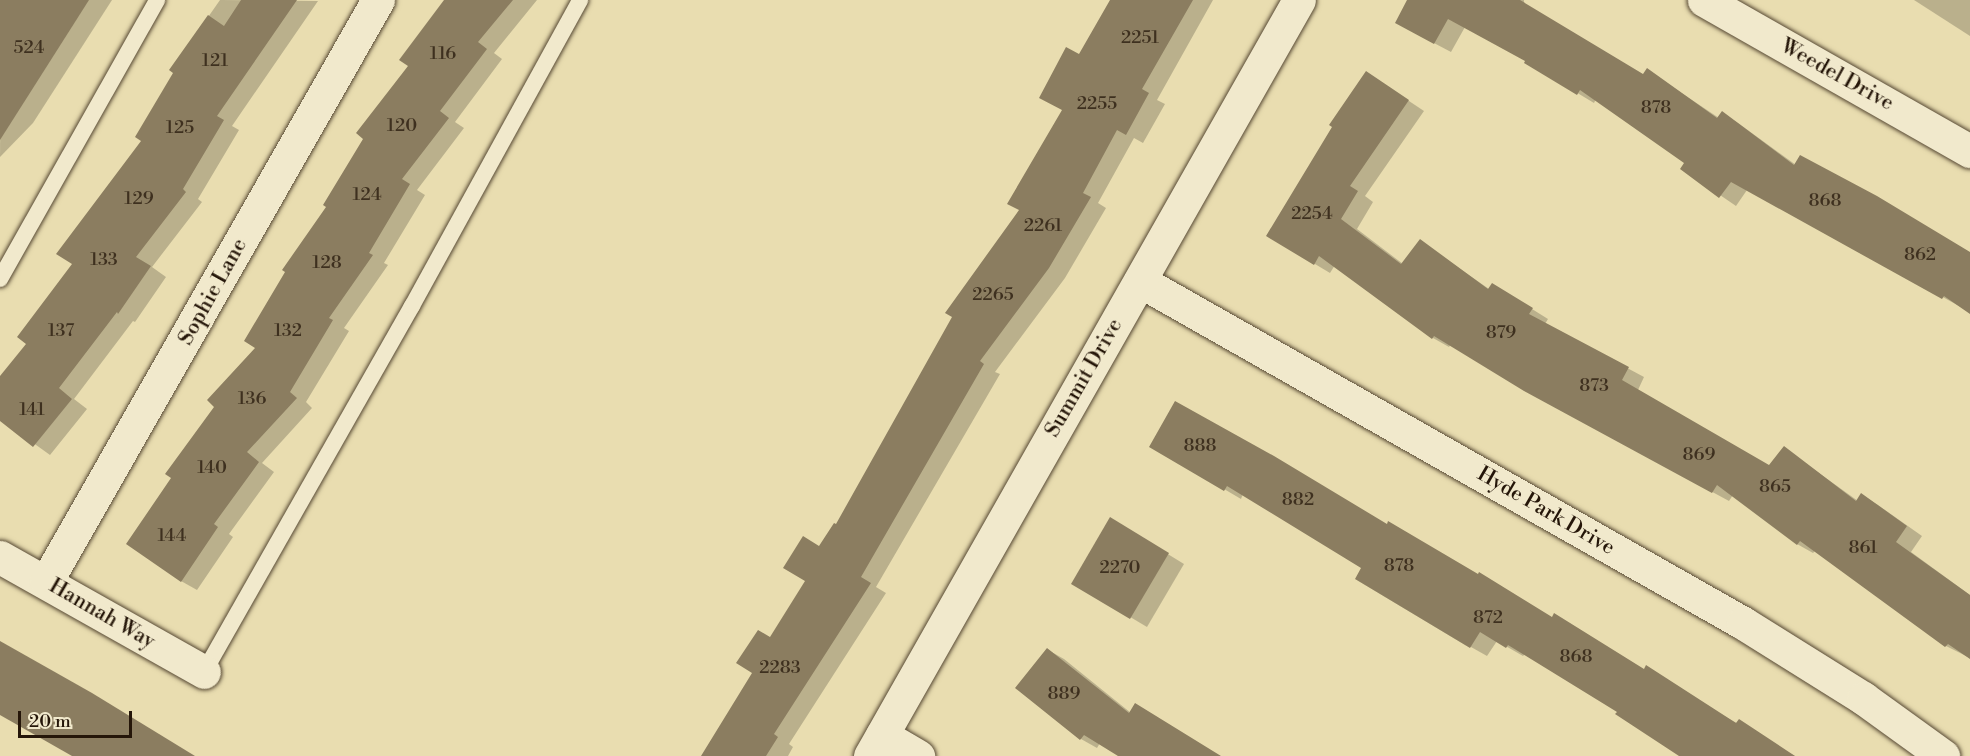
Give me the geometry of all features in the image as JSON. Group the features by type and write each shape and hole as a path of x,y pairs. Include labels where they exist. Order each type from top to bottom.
{"street":[{"name":"Sophie Lane","path":"46,582 378,0"},
{"name":"Summit Drive","path":"876,746 1299,0"},
{"name":"Weedel Drive","path":"1704,0 1970,151"},
{"name":"Hyde Park Drive","path":"1140,280 1743,623 1863,698 1943,756"},
{"name":"Hannah Way","path":"0,557 204,672"},
{"path":"876,746 918,756"}],"lane":[{"path":"0,279 157,0"},
{"path":"204,672 412,306 580,0"}],"building":[{"path":"0,0 89,0 0,140"},
{"path":"241,0 297,0 217,116 224,120 183,189 186,192 136,257 151,266 118,314 117,312 59,388 72,399 33,447 0,421 0,376 26,344 17,337 72,264 56,254 141,141 135,137 173,73 169,70 208,15 224,26"},
{"path":"444,0 513,0 478,42 487,49 440,111 449,118 402,179 410,184 369,253 373,255 329,318 333,320 290,392 297,398 247,452 259,462 214,524 218,527 181,582 126,544 171,478 165,474 214,407 207,400 255,348 244,341 285,272 282,270 326,207 323,205 363,139 356,133 408,66 399,60"},
{"path":"1110,0 1193,0 1142,89 1149,93 1126,135 1117,130 1083,193 1091,197 1049,268 980,361 984,364 861,577 871,583 774,734 778,737 766,756 701,756 752,673 736,663 758,630 770,637 805,581 783,568 803,536 819,546 834,523 836,524 952,317 945,313 1019,210 1007,204 1062,110 1039,98 1066,47 1079,54"},
{"path":"1407,0 1520,0 1643,74 1647,68 1717,118 1722,111 1794,165 1800,155 1877,196 1970,252 1970,314 1944,296 1942,299 1731,182 1719,198 1680,169 1684,163 1580,90 1577,95 1524,63 1525,61 1448,19 1434,44 1395,23"},
{"path":"1366,71 1409,100 1350,186 1358,191 1341,219 1401,264 1420,239 1488,289 1492,283 1533,308 1529,314 1629,367 1622,380 1769,465 1784,446 1856,501 1861,493 1907,526 1896,542 1970,595 1970,659 1948,644 1945,647 1800,541 1797,545 1717,485 1712,493 1524,391 1434,336 1432,339 1319,256 1314,265 1266,236 1332,127 1329,125"},
{"path":"1175,401 1274,456 1387,524 1388,521 1478,574 1479,572 1552,617 1554,613 1644,669 1646,665 1736,723 1739,719 1795,756 1679,756 1615,714 1617,712 1508,645 1506,648 1480,632 1470,648 1355,579 1361,568 1227,486 1224,491 1149,447"},
{"path":"1110,517 1169,553 1130,619 1071,584"},
{"path":"0,641 92,693 195,756 72,756 0,715"},
{"path":"1047,648 1129,713 1135,703 1221,756 1118,756 1084,735 1080,740 1015,688"}]}
